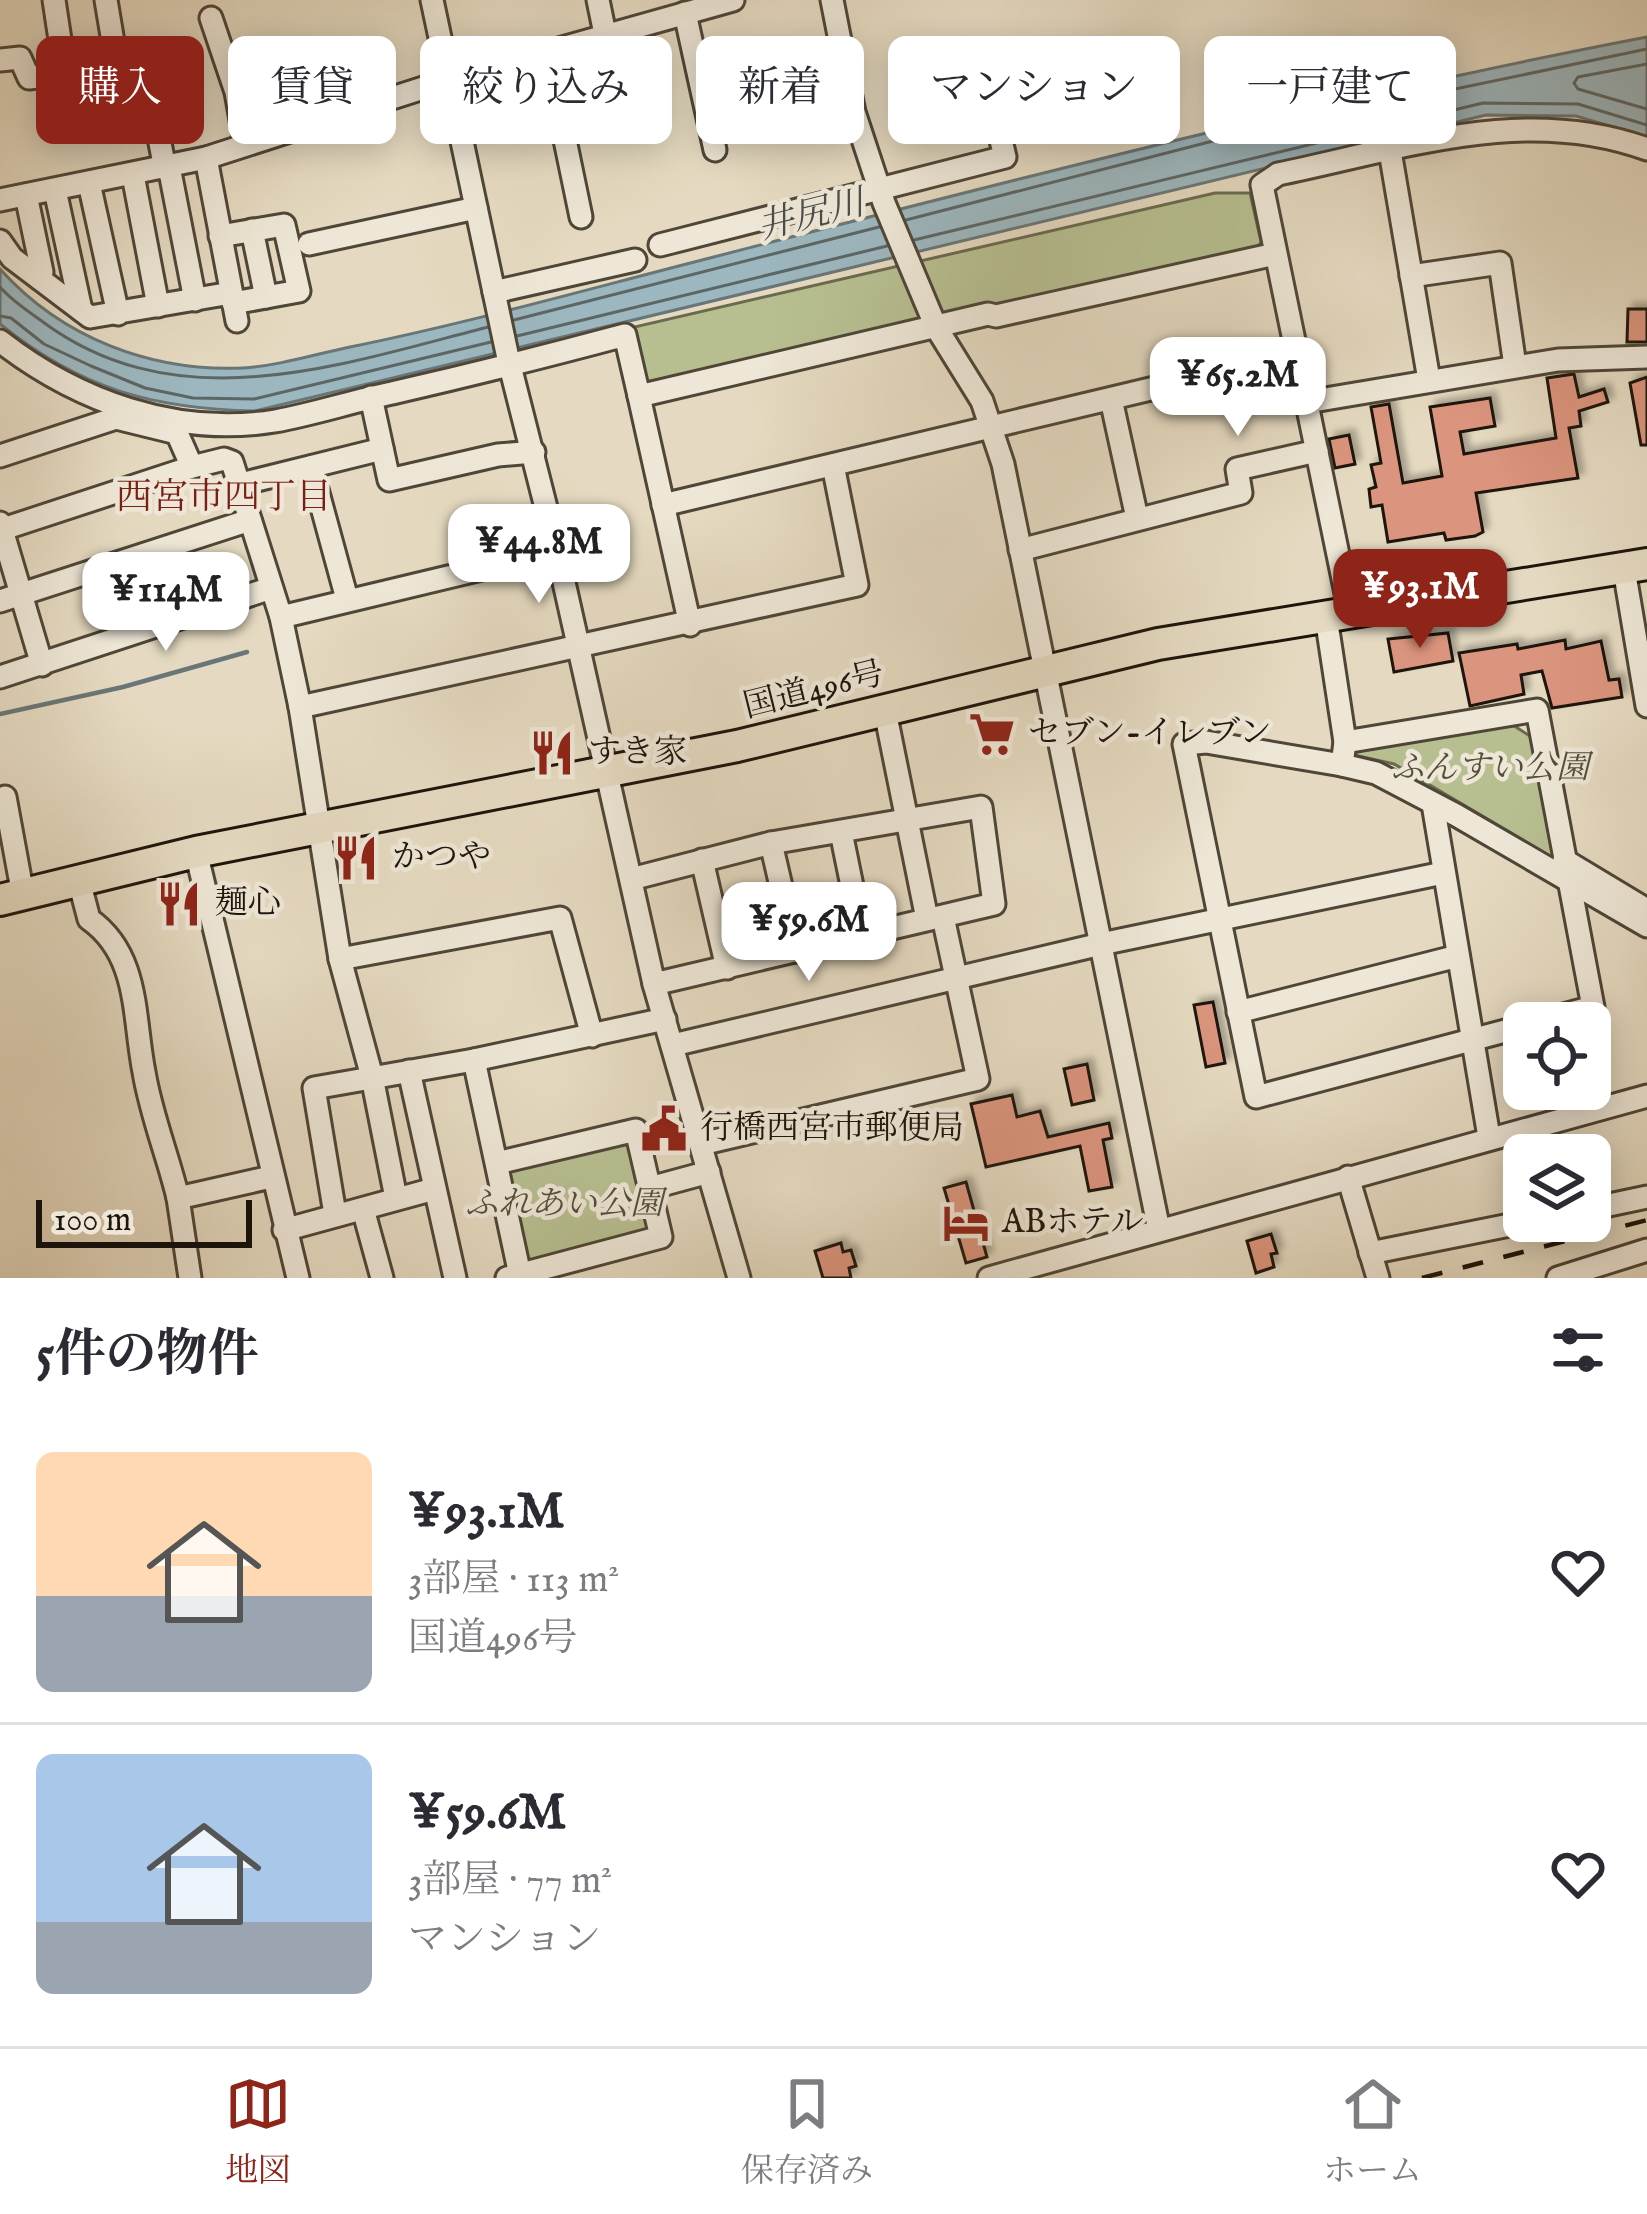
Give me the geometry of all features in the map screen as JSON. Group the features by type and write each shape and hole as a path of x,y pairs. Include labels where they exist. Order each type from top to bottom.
{"highway":[{"name":"国道496号","path":"11,898 196,852 606,773 1158,644 1636,567"}],"street":[{"path":"54,0 59,36"},
{"path":"106,0 112,36"},
{"path":"432,0 439,36"},
{"path":"597,36 598,0"},
{"path":"604,36 733,0"},
{"path":"832,0 839,36"},
{"path":"685,13 716,150"},
{"path":"211,18 228,68"},
{"path":"0,59 20,58 29,78 36,77"},
{"path":"1343,753 1338,615 1317,452 1262,185 1278,174 1492,129 1561,129 1612,136 1647,149"},
{"path":"864,142 936,327 967,374 993,428 1159,1230"},
{"path":"162,144 195,300"},
{"path":"13,197 168,173 242,144"},
{"path":"462,144 654,984 739,1278"},
{"path":"566,144 581,218"},
{"path":"660,244 882,195 1005,157 1002,144"},
{"path":"1390,151 1429,380"},
{"path":"206,158 234,306"},
{"path":"133,175 158,306"},
{"path":"89,183 118,314"},
{"path":"55,190 80,310"},
{"path":"0,229 13,197"},
{"path":"13,197 40,279"},
{"path":"309,244 476,208"},
{"path":"0,241 3,249 90,317 195,300 234,306 299,291 284,225 220,236"},
{"path":"252,230 266,297"},
{"path":"639,396 1275,254"},
{"path":"495,296 635,260"},
{"path":"1411,276 1500,263 1515,366"},
{"path":"0,341 40,372 89,398 161,418 204,423 273,421 625,335 689,625"},
{"path":"1306,402 1515,366 1647,357"},
{"path":"663,506 1184,381"},
{"path":"370,397 389,480 498,455 534,452"},
{"path":"1111,399 1137,518"},
{"path":"0,456 116,418 177,434 192,467"},
{"path":"241,484 382,449"},
{"path":"1020,550 1241,494 1238,469 1317,452"},
{"path":"42,665 10,598 1,527 192,467 224,458 232,462 281,617 340,959 372,1077 396,1198"},
{"path":"300,707 857,585 833,465"},
{"path":"311,467 347,598"},
{"path":"10,598 250,520"},
{"path":"281,617 557,551"},
{"path":"1636,567 1647,706"},
{"path":"0,677 271,588"},
{"path":"1503,1032 1256,1097 1184,744 1343,753 1537,710 1592,1002"},
{"path":"701,1144 978,1079 958,979 935,918 884,711"},
{"path":"1343,753 1433,804 1647,910"},
{"path":"5,797 11,898"},
{"path":"1433,804 1489,1138"},
{"path":"631,879 771,844 981,807 994,904 654,984"},
{"path":"841,832 862,935"},
{"path":"771,844 796,951"},
{"path":"196,852 298,1278"},
{"path":"702,860 727,968"},
{"path":"1566,871 1647,926"},
{"path":"673,1046 1101,944 1443,873"},
{"path":"79,881 88,919 104,930 127,968 144,1073 178,1198 190,1278"},
{"path":"340,959 560,917 592,1036"},
{"path":"1238,1012 1458,956"},
{"path":"335,1214 314,1088 665,1019"},
{"path":"474,1060 497,1163 513,1276 561,1272 661,1237 636,1130 497,1163"},
{"path":"409,1071 455,1278"},
{"path":"989,1278 1647,1096"},
{"path":"650,1188 709,1172"},
{"path":"178,1198 271,1177"},
{"path":"1348,1177 1378,1278"},
{"path":"284,1230 434,1189"},
{"path":"1611,1205 1647,1197"},
{"path":"363,1209 382,1278"},
{"path":"1370,1253 1503,1226"},
{"path":"1558,1278 1647,1250"}],"green space":[{"path":"1215,193 1250,193 1261,242 1257,249 650,388 643,384 630,328"},
{"name":"ふんすい公園","path":"1508,722 1533,738 1557,860 1394,764 1354,755 1356,744"},
{"name":"ふれあい公園","path":"628,1140 655,1233 525,1263 505,1172"}],"water":[{"path":"1647,37 1647,137 1576,116 1486,115 1456,122 1456,76"},
{"path":"1204,134 1204,144 1365,144 255,411 184,406 120,391 59,365 0,324 0,269 51,314 110,346 175,364 209,368 270,365 482,317 1161,144 1180,144 1180,139"}],"building":[{"path":"1628,309 1647,309 1647,342 1627,342"},
{"path":"1574,374 1579,397 1604,389 1608,402 1579,411 1581,426 1569,428 1578,478 1476,493 1483,532 1475,536 1446,540 1444,533 1388,542 1382,505 1371,507 1369,489 1376,487 1371,465 1381,463 1371,407 1389,404 1403,483 1442,476 1430,407 1490,398 1495,426 1460,432 1464,454 1556,438 1547,378"},
{"path":"1647,377 1647,445 1641,445 1630,383"},
{"path":"1349,435 1355,464 1335,468 1329,439"},
{"path":"1448,633 1453,661 1394,672 1388,639"},
{"path":"1565,640 1566,649 1601,641 1609,680 1619,679 1622,697 1552,708 1542,671 1521,675 1524,694 1470,706 1459,653"},
{"path":"1213,1002 1225,1063 1206,1067 1194,1005"},
{"path":"1087,1064 1094,1100 1072,1105 1064,1069"},
{"path":"1012,1095 1017,1117 1040,1111 1048,1137 1109,1123 1112,1138 1103,1140 1112,1187 1089,1191 1080,1146 986,1167 971,1104"},
{"name":"ABホテル","path":"966,1182 987,1257 966,1263 944,1188"},
{"path":"1271,1234 1277,1253 1271,1254 1274,1267 1256,1273 1247,1241"},
{"path":"841,1243 843,1252 851,1250 856,1266 849,1268 851,1278 823,1278 815,1251"}],"waterway":[{"path":"590,654 683,633"},
{"path":"0,714 123,687 247,652"}],"railway":[{"path":"1422,1278 1647,1220"}],"place":[{"name":"セブン-イレブン","path":"992,734"},
{"name":"すき家","path":"552,753"},
{"name":"かつや","path":"356,858"},
{"name":"麺心","path":"179,904"},
{"name":"行橋西宮市郵便局","path":"664,1129"},
{"name":"ABホテル","path":"966,1223"}],"district":[{"name":"西宮市四丁目","path":"224,498"}],"water label":[{"name":"井尻川","path":"811,216"}]}
